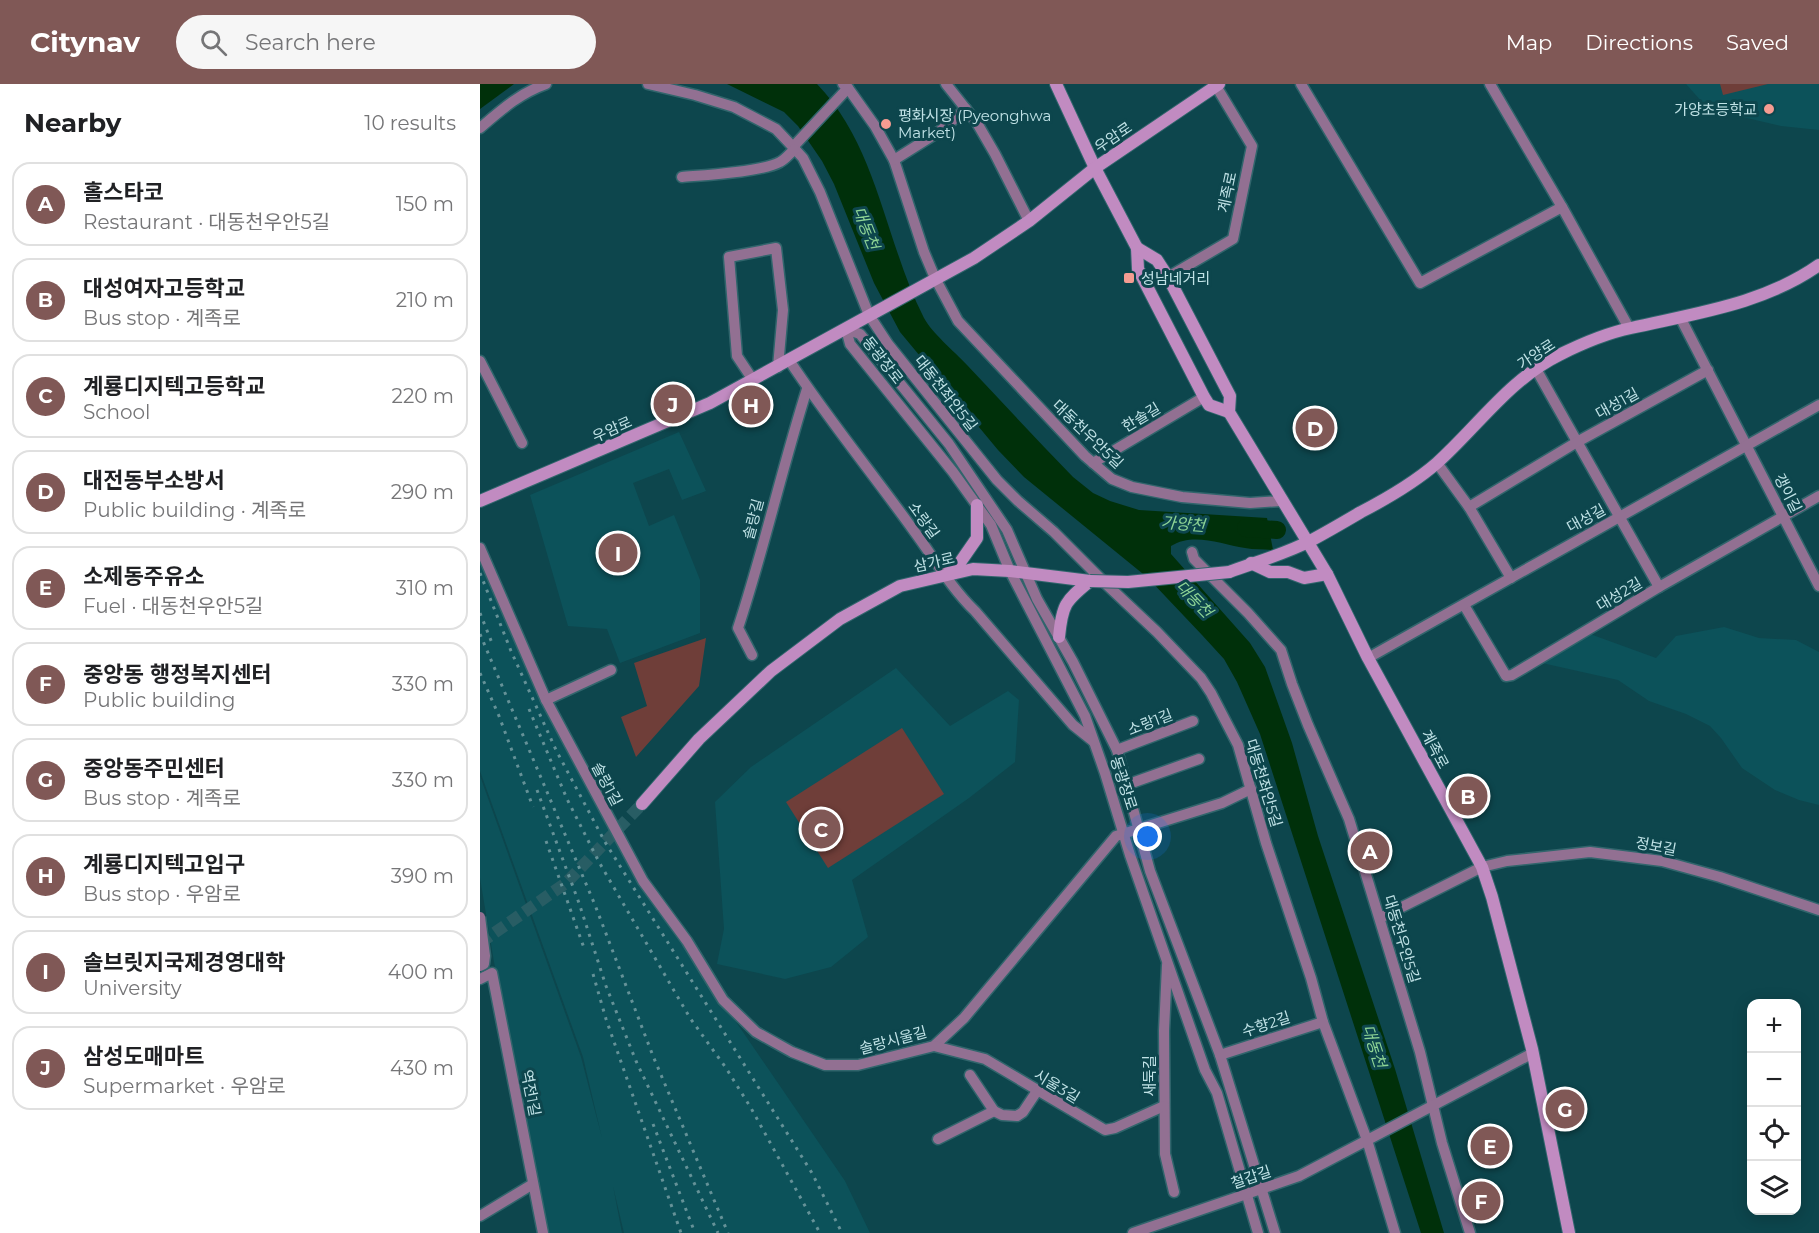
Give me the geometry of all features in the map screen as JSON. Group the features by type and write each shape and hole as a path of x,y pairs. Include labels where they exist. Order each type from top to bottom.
{"main road":[{"name":"계족로","path":"1056,84 1095,168 1137,248 1138,269 1204,397 1209,405 1229,412"},
{"name":"우암로","path":"480,501 710,403 974,258 1029,221 1095,168 1217,85"},
{"name":"계족로","path":"1137,248 1157,260 1168,277 1230,396 1229,412 1327,574 1368,658 1482,867 1533,1053 1569,1233"},
{"name":"가양로","path":"1308,542 1417,480 1493,406 1536,369 1558,356 1629,328 1728,307 1776,290 1819,265"},
{"path":"946,575 959,564 977,538 977,506"},
{"name":"삼가로","path":"642,804 699,739 771,671 840,619 900,586 973,569 1090,581 1128,582 1229,572 1308,542"},
{"path":"1251,563 1270,572 1288,572 1304,578 1327,574"},
{"path":"1059,637 1061,611 1072,595 1090,581"}],"street":[{"path":"480,128 513,99 546,84"},
{"name":"대동천좌안5길","path":"648,84 734,107 776,129 795,146 820,192 869,315 888,344 997,480 1054,532 1201,678 1235,738 1323,1022 1370,1139 1395,1233"},
{"path":"946,84 977,123 1029,221"},
{"path":"1301,84 1420,283 1562,207"},
{"path":"1490,84 1629,328"},
{"name":"계족로","path":"1168,277 1233,239 1252,146 1217,85"},
{"path":"682,177 713,175 770,166 781,161 838,99 845,86"},
{"name":"대동천우안5길","path":"845,86 875,126 894,160 914,224 935,278 957,321 1093,463 1112,479 1131,487 1182,497 1250,503 1281,501"},
{"path":"894,160 940,131 966,109"},
{"path":"753,380 737,356 729,257 776,248 783,310 783,364"},
{"path":"1680,317 1748,444"},
{"name":"동광장로","path":"846,329 850,344 953,472 991,525 1010,571 1085,716 1125,833 1130,855 1205,1070 1217,1094 1258,1233"},
{"name":"동광장로","path":"846,329 860,334 949,444 1007,530 1037,599 1073,662 1117,750 1150,871 1220,1055 1275,1233"},
{"path":"480,361 522,443"},
{"name":"소랑길","path":"783,364 807,389 946,575 959,596 975,611 1073,725 1094,741"},
{"path":"1536,369 1659,587"},
{"name":"대성1길","path":"1468,507 1577,442 1708,369"},
{"name":"솔랑길","path":"752,655 738,628 807,389"},
{"name":"한솔길","path":"1093,463 1204,397"},
{"name":"대성길","path":"1368,658 1819,405"},
{"name":"갱이길","path":"1748,444 1819,586"},
{"path":"1437,463 1468,507 1510,578"},
{"name":"대성2길","path":"1464,605 1506,676 1819,496"},
{"name":"솔랑1길","path":"480,548 546,700 643,881"},
{"name":"대동천우안5길","path":"1192,552 1194,559 1281,650 1304,714 1349,819 1420,1052 1431,1107 1470,1233"},
{"path":"546,700 611,670"},
{"name":"소랑1길","path":"1117,750 1193,721"},
{"path":"1126,785 1199,759"},
{"name":"솔랑시울길","path":"643,881 687,941 723,1000 756,1032 792,1052 825,1065 858,1065 934,1046 964,1018 1116,836 1222,803 1251,789"},
{"name":"정보길","path":"1380,918 1482,867 1508,861 1590,852 1644,858 1720,877 1819,910"},
{"path":"480,917 485,956 484,964 480,966"},
{"name":"새둑길","path":"1167,959 1165,1154 1174,1192"},
{"name":"역전1길","path":"480,979 492,973 543,1233"},
{"name":"수향2길","path":"1220,1055 1323,1022"},
{"name":"시울3길","path":"934,1046 985,1059 1105,1130 1115,1128 1164,1106"},
{"path":"1431,1107 1533,1053"},
{"path":"970,1075 994,1111 1002,1115 1017,1116 1023,1112 1036,1091"},
{"name":"철갑길","path":"1133,1233 1299,1176 1431,1107"},
{"path":"938,1139 994,1111"},
{"path":"480,1216 533,1184"}],"shaded area":[{"name":"가양초등학교","path":"1686,84 1819,84 1819,130 1781,126 1734,115 1702,102"},
{"path":"1720,84 1768,84 1723,95"},
{"path":"679,432 706,491 682,500 669,469 633,483 649,526 674,515 700,580 700,633 620,663 607,629 568,626 530,495"},
{"path":"480,556 632,870 845,1181 870,1233 624,1233 613,1186 622,1233 549,1233 494,962 480,878 480,776 581,1057 602,1138 583,1057 480,771"},
{"path":"1724,627 1759,638 1796,640 1819,652 1819,805 1775,790 1742,768 1710,726 1686,714 1649,701 1618,680 1542,663 1590,634 1656,658 1676,636"},
{"path":"706,638 699,686 636,757 621,717 647,706 634,663"},
{"path":"896,668 950,726 1008,691 1019,700 1015,762 969,798 852,880 868,937 831,967 785,979 717,964 724,929 715,802 751,767"},
{"path":"902,728 944,794 828,868 786,802"}],"water":[{"path":"480,84 514,84 480,109"},
{"name":"대동천","path":"727,84 817,84 838,109 854,136 924,318 938,336 1073,477 1093,493 1139,510 1267,518 1273,550 1248,549 1198,539 1171,546 1171,554 1250,643 1265,667 1292,743 1318,836 1395,1069 1444,1233 1421,1233 1260,734 1224,659 1148,578 1024,477 998,450 900,332 874,283 834,184 822,161 798,126 784,112"}],"waterway":[{"name":"가양천","path":"1246,528 1277,530"}],"tunnel":[{"path":"480,943 566,883 642,804"}],"railway":[{"path":"480,573 511,651 556,750 605,842 812,1173 842,1233"},
{"path":"480,613 492,643"},
{"path":"480,634 595,905 653,1056 728,1233"},
{"path":"480,673 499,716 533,807"},
{"path":"529,709 567,799 599,862 690,1018 751,1108 820,1233"},
{"path":"537,790 579,903 606,986 636,1061 718,1233"},
{"path":"546,841 584,948"},
{"path":"593,974 606,1019 681,1233"},
{"path":"653,1124 695,1233"}],"place":[{"name":"가양초등학교","path":"1769,109"},
{"name":"평화시장 (Pyeonghwa Market)","path":"886,124"},
{"name":"성남네거리","path":"1129,278"},
{"name":"삼성도매마트","path":"673,404"},
{"name":"계룡디지텍고입구","path":"751,405"},
{"name":"대전동부소방서","path":"1315,428"},
{"name":"솔브릿지국제경영대학","path":"618,553"},
{"name":"대성여자고등학교","path":"1468,796"},
{"name":"계룡디지텍고등학교","path":"821,829"},
{"name":"홀스타코","path":"1370,851"},
{"name":"중앙동주민센터","path":"1565,1109"},
{"name":"소제동주유소","path":"1490,1146"},
{"name":"중앙동 행정복지센터","path":"1481,1201"}]}
